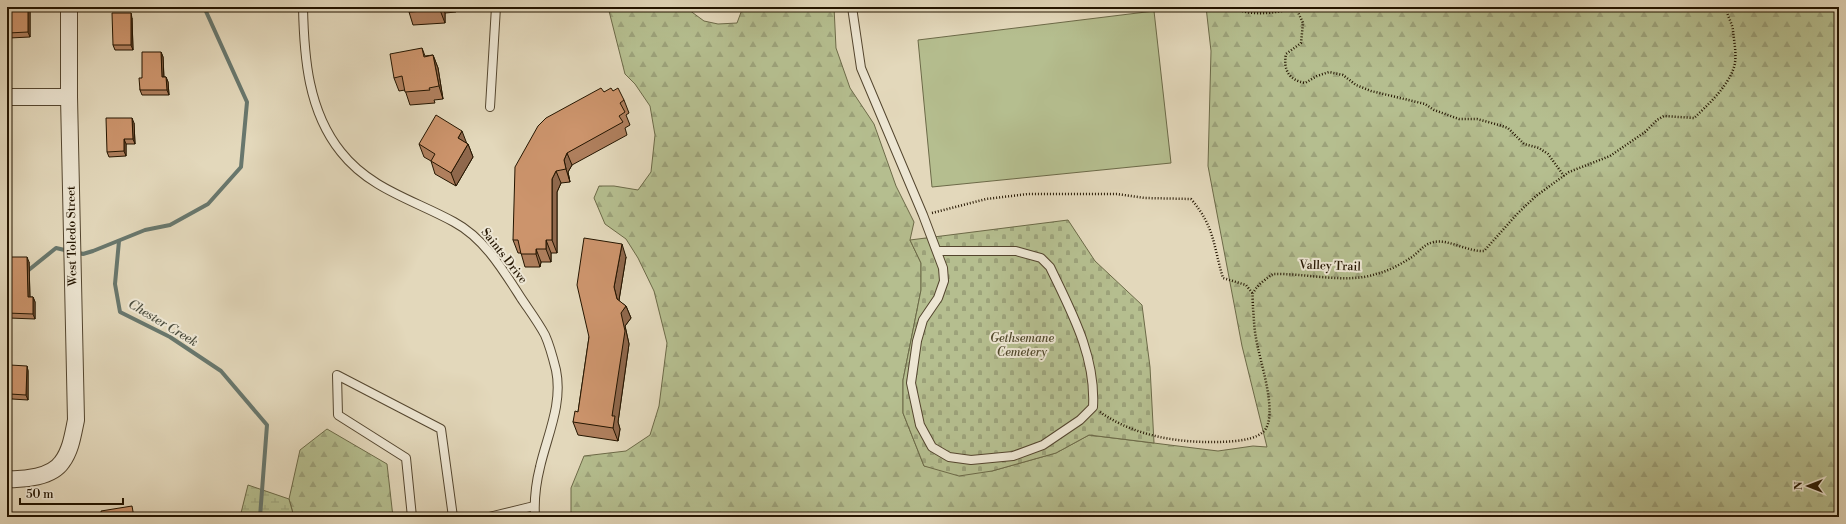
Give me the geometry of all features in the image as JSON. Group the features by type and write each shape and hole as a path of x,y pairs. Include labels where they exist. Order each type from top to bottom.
{"street":[{"name":"West Toledo Street","path":"7,479 20,480 46,474 62,463 69,448 76,420 68,97 68,7"},
{"path":"7,97 68,97"}],"lane":[{"name":"Saints Drive","path":"303,7 308,74 314,102 325,127 341,152 358,170 377,184 395,195 455,222 470,233 482,244 497,264 545,334 556,372 557,402 552,426 539,470 534,506 535,517"},
{"path":"490,107 496,7"},
{"path":"852,7 861,68 923,215 943,268 944,281 938,298 923,320 911,383 920,425 932,447 949,458 971,460 1013,456 1043,445 1080,420 1093,407 1093,380 1086,348 1050,266 1041,258 1016,251 937,251"},
{"path":"412,517 406,458 338,415 338,375 441,429 453,517"},
{"path":"489,517 534,506"}],"path":[{"path":"1231,7 1236,10 1259,13 1278,12 1296,8 1303,23 1302,43 1286,54 1284,62 1286,72 1296,81 1305,83 1317,76 1329,72 1343,75 1356,86 1371,91 1425,104 1434,110 1459,119 1477,119 1508,128 1524,144 1539,148 1548,154 1564,176"},
{"name":"Valley Trail","path":"1253,294 1262,281 1273,274 1358,278 1376,275 1400,265 1413,256 1424,245 1435,241 1475,252 1484,251 1518,213 1536,196 1564,176 1610,156 1645,132 1656,120 1664,116 1694,118 1703,109 1722,88 1733,70 1735,54 1732,26 1727,7"},
{"path":"923,215 986,199 1028,194 1116,194 1145,198 1191,199 1207,220 1214,237 1223,278 1246,285 1253,294 1256,338 1269,400 1269,422 1264,431 1256,437 1225,442 1182,442 1140,432 1115,422 1093,407"}],"green space":[{"path":"608,7 685,7 704,21 718,24 737,23 743,7 834,7 836,48 850,88 874,124 896,186 914,222 910,240 921,263 921,290 903,380 903,413 924,466 992,471 1056,453 1089,435 1218,451 1253,446 1267,447 1242,346 1208,166 1211,51 1206,7 1839,7 1839,517 571,517 571,488 584,456 626,451 650,435 659,406 667,343 654,291 638,258 626,239 605,224 594,198 599,186 614,186 638,190 651,172 655,135 650,106 635,84 625,74"},
{"path":"1154,11 1171,163 932,187 918,40"},
{"name":"Gethsemane Cemetery","path":"1068,220 1095,261 1142,305 1150,367 1154,443 1089,435 1056,453 992,471 959,476 924,466 903,413 903,380 921,290 921,263 910,240"},
{"path":"327,429 387,464 393,517 294,517 289,499 300,450"},
{"path":"248,485 289,499 294,517 240,517"}],"building":[{"path":"7,7 28,7 28,32 8,33"},
{"path":"408,7 440,7 440,10 409,12"},
{"path":"112,13 131,13 131,45 113,45"},
{"path":"422,48 424,57 433,55 439,86 429,88 430,90 405,92 402,76 394,78 390,54"},
{"path":"142,52 161,52 162,77 166,77 167,90 140,90 139,78 142,78"},
{"path":"601,88 604,92 611,88 613,91 618,88 624,100 620,103 625,112 619,116 623,122 567,153 564,160 566,169 556,171 552,179 552,240 546,240 546,249 536,249 536,254 521,254 518,240 513,240 515,167 538,126 546,118"},
{"path":"436,115 462,131 458,138 468,144 451,173 431,161 435,154 419,144"},
{"path":"106,118 132,118 133,139 124,139 124,151 107,152"},
{"path":"584,238 622,244 614,287 617,299 626,306 621,313 625,331 612,416 615,416 613,428 573,422 575,411 578,412 589,337 577,285"},
{"path":"8,257 27,257 28,297 33,297 33,314 7,313 7,297 9,297"},
{"path":"10,365 27,366 26,395 10,394"},
{"path":"132,506 134,517 102,517 101,511"}],"waterway":[{"name":"Chester Creek","path":"76,252 83,254 145,230 170,225 208,204 241,167 247,102 204,7"},
{"name":"Chester Creek","path":"119,241 115,284 120,312 170,337 221,371 267,425 260,517"},
{"path":"25,273 56,248 69,251"}]}
